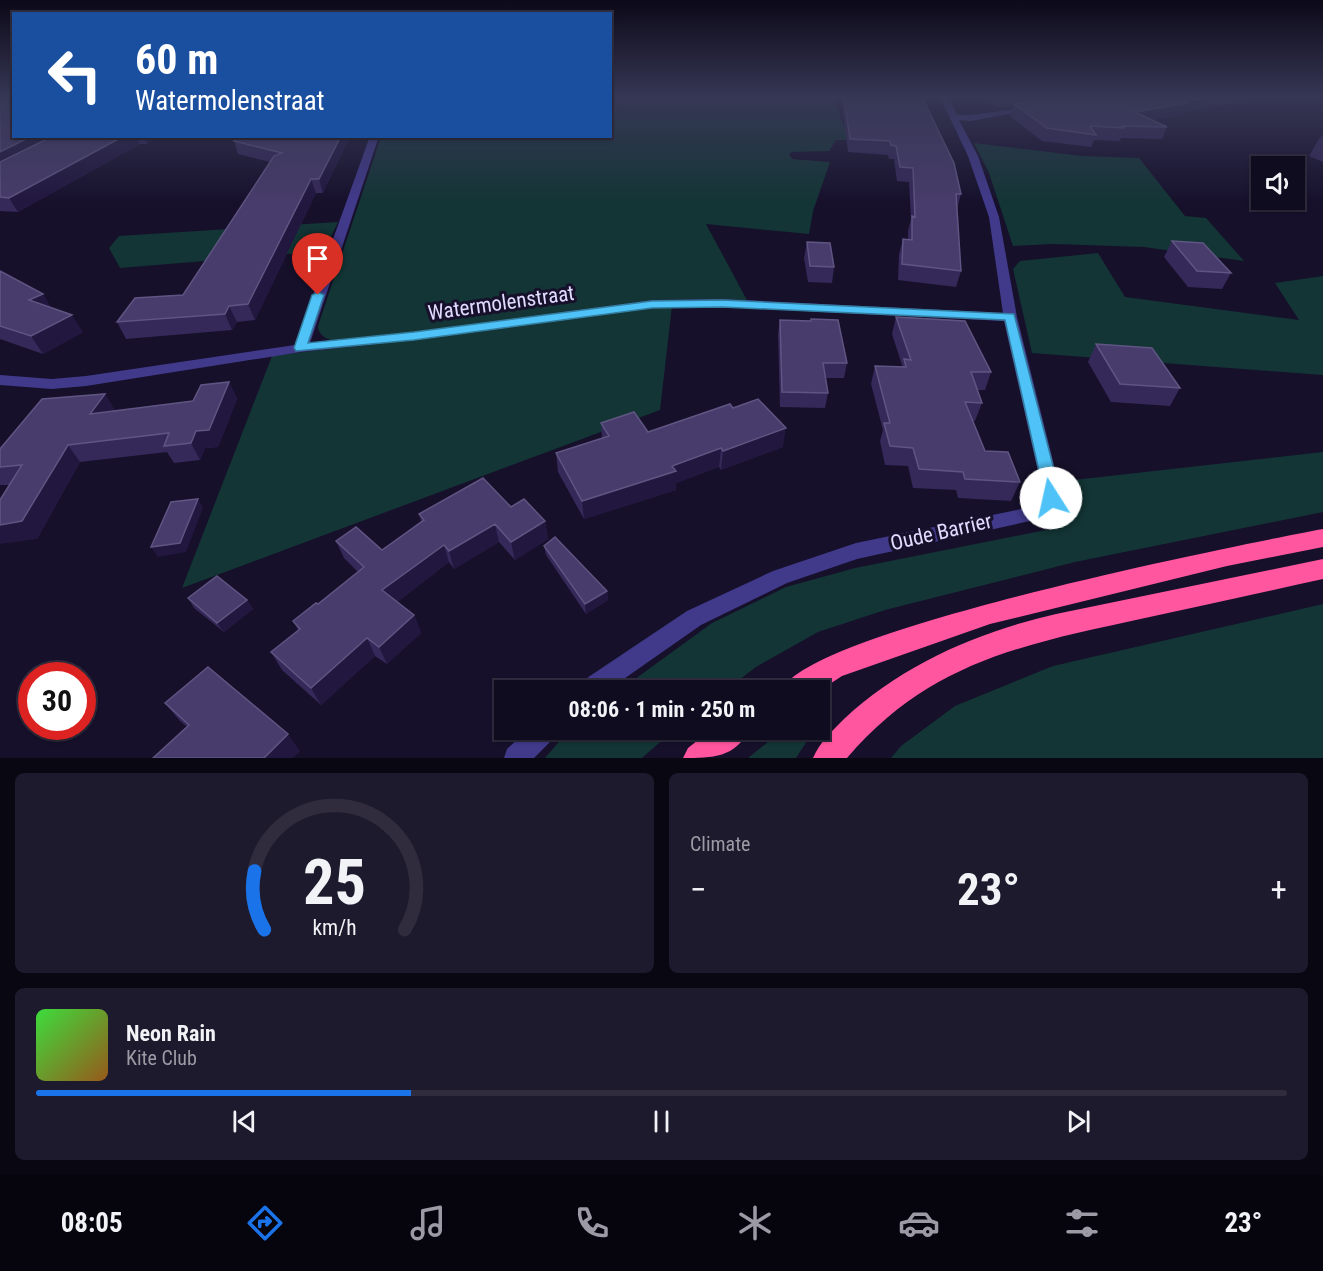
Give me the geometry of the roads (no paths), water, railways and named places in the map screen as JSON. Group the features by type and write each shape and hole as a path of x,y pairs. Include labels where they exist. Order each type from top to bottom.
{"highway":[{"path":"812,680 834,666 990,613 1227,556 1323,538"},
{"path":"828,758 849,732 896,695 958,659 1003,640 1052,626 1323,569"},
{"path":"698,758 718,740"}],"street":[{"name":"Oude Barrier","path":"604,680 694,618 780,577 856,551 1030,513 1042,508 1051,498 1051,489 1010,317 994,217 974,156 962,132"},
{"path":"300,348 374,138"},
{"name":"Watermolenstraat","path":"0,380 52,384 86,381 300,348 414,336 652,304 722,303 1010,317"},
{"path":"516,758 535,740"}]}
